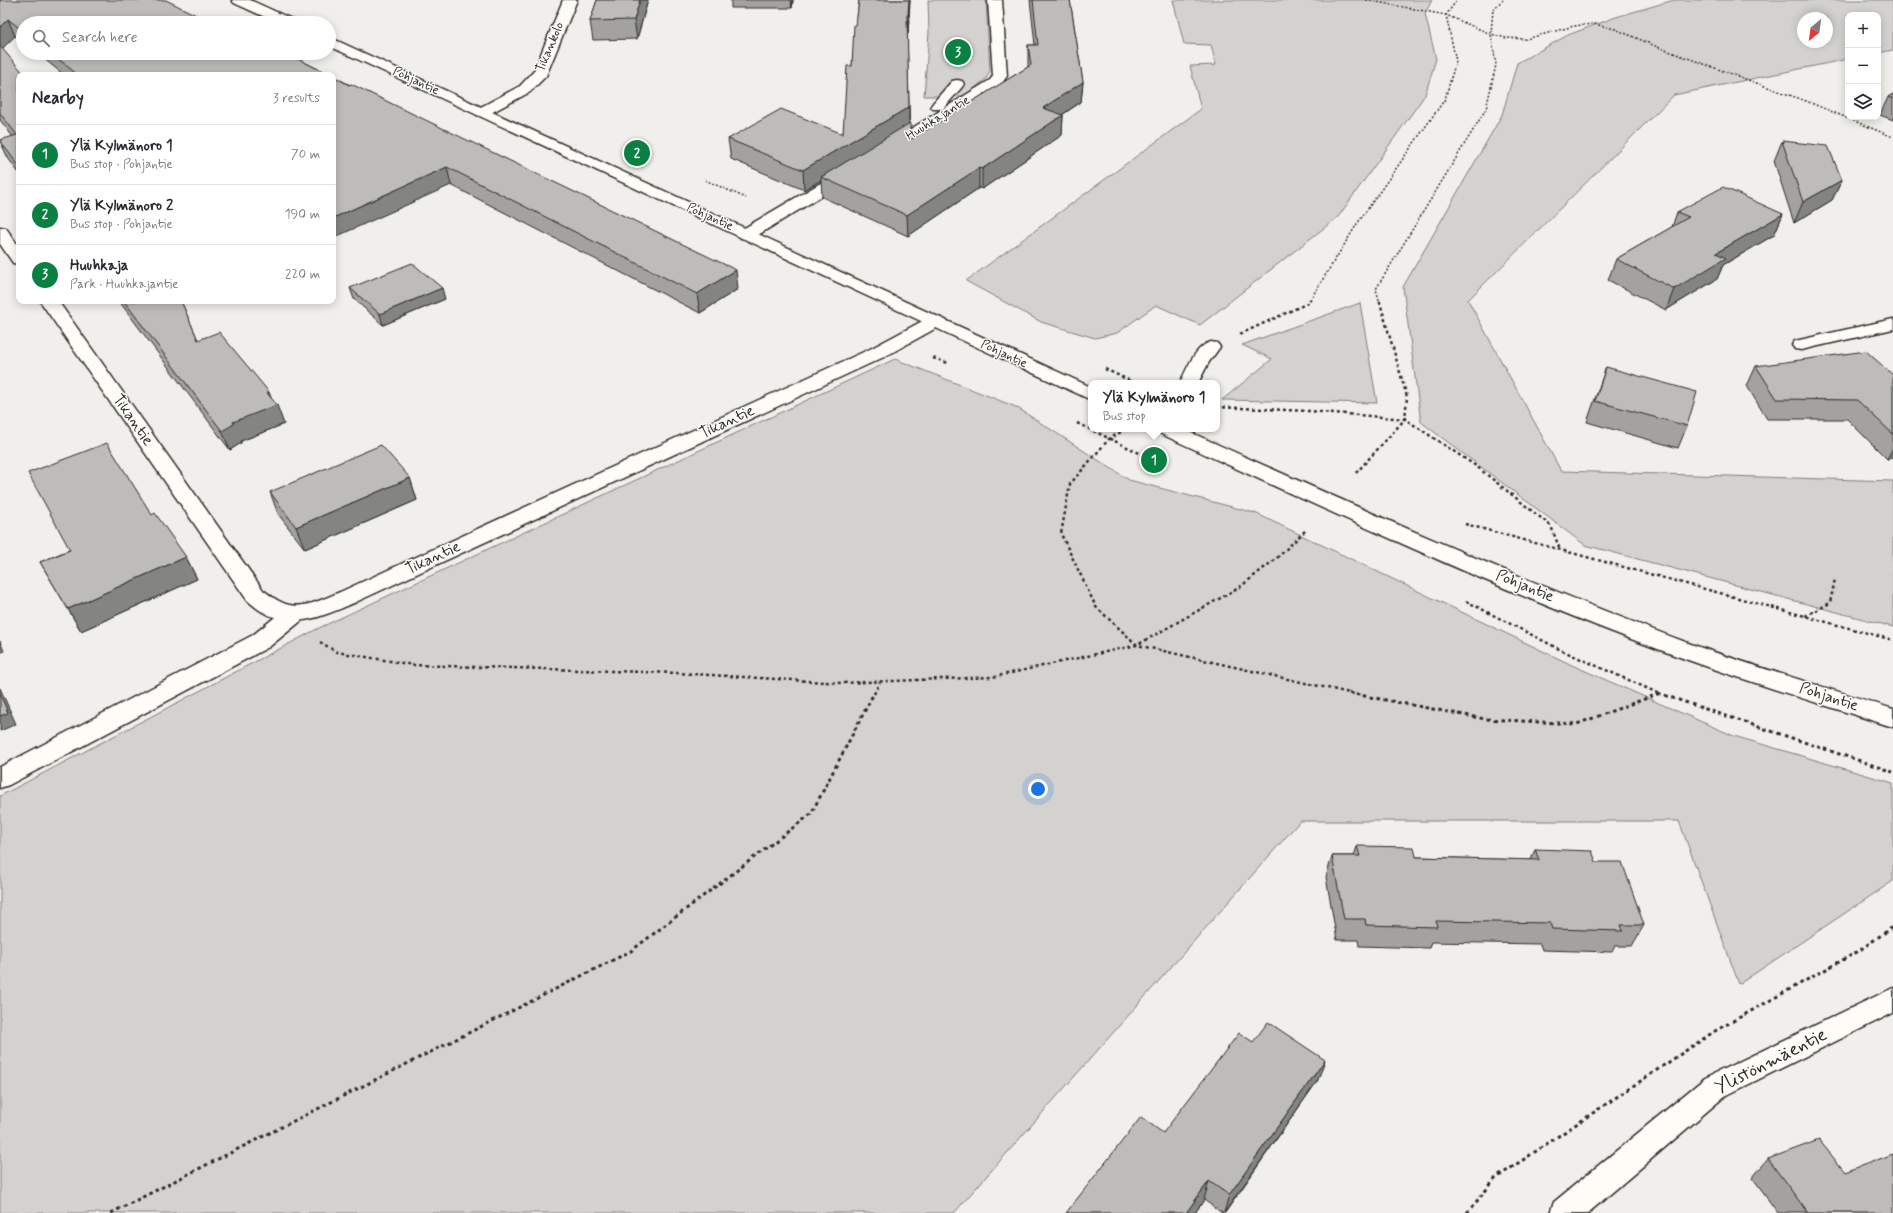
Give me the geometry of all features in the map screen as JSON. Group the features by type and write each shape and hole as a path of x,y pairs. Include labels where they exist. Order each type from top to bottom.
{"street":[{"path":"239,0 274,16"},
{"name":"Tikankolo","path":"482,112 525,89 541,73 570,0"},
{"name":"Huuhkajantie","path":"875,157 994,83 1000,76 995,0"},
{"name":"Pohjantie","path":"336,44 1088,393"},
{"path":"938,106 957,84"},
{"path":"747,234 862,165"},
{"path":"0,232 16,255"},
{"name":"Tikantie","path":"51,304 256,594 273,609 293,615 319,609 348,597 870,356 934,322"},
{"path":"1801,345 1893,324"},
{"path":"1190,380 1200,361 1210,347"},
{"name":"Pohjantie","path":"1173,432 1419,543 1544,595 1682,649 1893,718"},
{"path":"0,778 261,641 293,615"},
{"name":"Ylistönmäentie","path":"1565,1213 1715,1087 1893,1000"}],"path":[{"path":"1366,0 1446,15 1491,34 1506,38 1526,38 1574,26 1594,24 1615,29 1660,48 1806,101 1893,137"},
{"path":"1210,347 1308,303 1357,224 1445,99 1456,61 1446,15 1457,0"},
{"path":"1356,473 1405,419 1407,397 1376,289 1486,110 1496,65 1491,34 1493,9 1503,0"},
{"path":"895,342 951,364"},
{"path":"1220,407 1309,411 1405,419 1476,466 1551,526 1560,550"},
{"path":"1074,421 1088,428"},
{"path":"1095,432 1154,460"},
{"path":"1121,432 1109,439 1070,484 1061,534 1096,607 1136,645 1342,692 1485,719 1577,724 1659,694"},
{"path":"1461,524 1893,640"},
{"path":"293,615 311,636 337,652 413,665 678,673 841,683 993,677 1136,645 1240,587 1278,557 1307,529"},
{"path":"1805,616 1830,603 1835,579"},
{"path":"1464,600 1563,651 1659,694 1893,772"},
{"path":"111,1213 631,951 811,814 880,682"},
{"path":"1467,1213 1496,1178 1715,1031 1857,952 1893,928"}],"shaded area":[{"path":"928,0 986,0 990,71 986,79 965,96 924,96 929,32"},
{"path":"1173,0 1432,0 1425,14 1436,59 1425,95 1338,217 1200,325 1156,305 1117,333 1095,338 1041,322 966,281 1201,109 1190,66 1216,65 1211,45 1184,44"},
{"path":"1674,0 1893,0 1893,50 1881,52 1881,12 1845,12 1845,60 1674,95 1468,300 1561,471 1893,481 1893,627 1585,545 1421,422 1403,287 1502,115 1517,63 1568,35 1616,17"},
{"path":"1360,303 1377,403 1222,400 1272,359 1242,345"},
{"path":"895,359 1016,407 1129,480 1255,513 1574,666 1734,736 1893,783 1893,881 1739,984 1679,821 1300,821 954,1213 0,1213 0,796 319,628"}],"building":[{"path":"0,0 166,0 198,16 16,16 16,25 8,19 0,27"},
{"path":"597,0 640,0 634,20 590,21"},
{"path":"859,0 909,0 907,15 909,107 803,170 728,139 781,109 843,134 847,66 852,66 854,25 856,25"},
{"path":"1033,0 1070,0 1083,82 1043,108 1063,115 982,169 979,168 907,215 821,177 910,123 910,140 1031,65 1028,45 1038,45"},
{"path":"0,46 22,72 16,72 16,134 0,113"},
{"path":"60,60 300,60 324,72 74,72"},
{"path":"336,78 736,270 697,294 447,167 336,217"},
{"path":"1893,94 1893,99 1888,97"},
{"path":"16,135 16,162 0,141"},
{"path":"1782,141 1828,146 1842,180 1803,202"},
{"path":"1723,187 1783,214 1716,253 1726,258 1674,289 1616,259 1689,217 1677,212"},
{"path":"412,263 442,288 380,314 350,288"},
{"path":"126,304 182,304 198,340 219,332 269,392 267,393 277,405 233,422 234,424 222,431"},
{"path":"1866,351 1893,375 1893,434 1857,400 1777,399 1756,366"},
{"path":"1606,367 1697,392 1687,426 1595,401"},
{"path":"107,443 152,515 155,513 186,557 68,609 40,562 70,550 28,473"},
{"path":"381,445 410,478 296,527 270,492"},
{"path":"0,694 8,713 0,716"},
{"path":"1357,846 1414,847 1416,857 1539,860 1535,849 1592,851 1596,862 1622,862 1644,925 1621,925 1623,931 1552,929 1550,923 1436,921 1437,927 1366,925 1365,919 1344,919 1332,856 1360,856"},
{"path":"1268,1022 1325,1060 1229,1195 1209,1181 1186,1213 1066,1213 1141,1117 1163,1133 1239,1033 1253,1042"},
{"path":"1819,1140 1845,1172 1893,1154 1893,1213 1808,1213 1768,1159"}],"place":[{"name":"Huuhkaja","path":"958,52"},
{"name":"Ylä Kylmänoro 2","path":"637,153"},
{"name":"Ylä Kylmänoro 1","path":"1154,460"}]}
